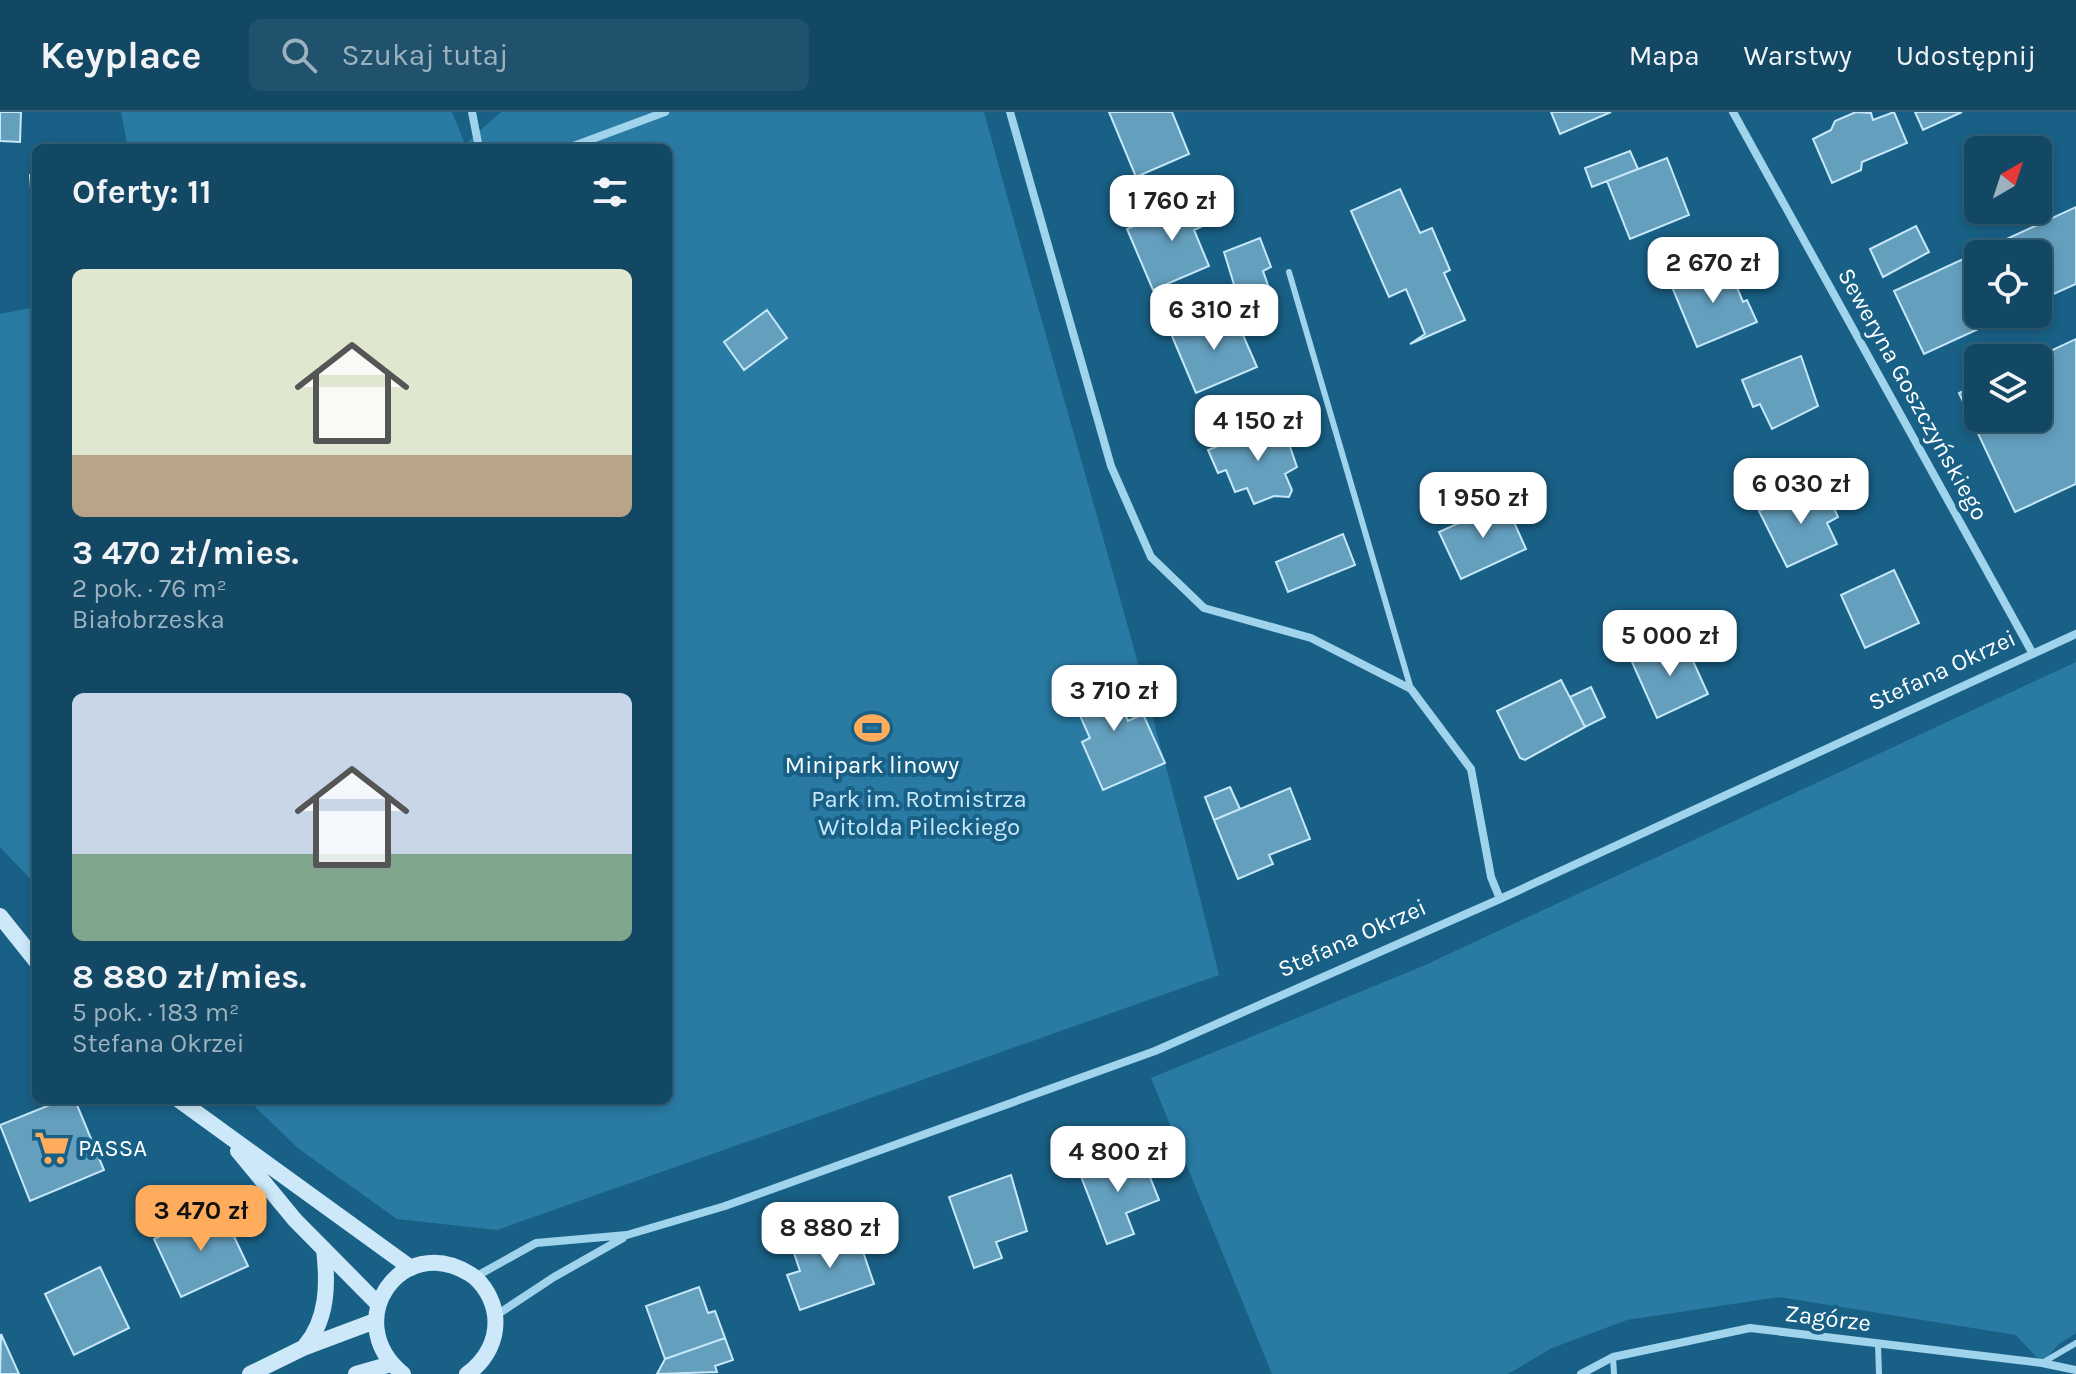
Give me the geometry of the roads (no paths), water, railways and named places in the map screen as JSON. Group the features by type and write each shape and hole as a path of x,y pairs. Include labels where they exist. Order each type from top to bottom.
{"street":[{"path":"472,112 478,144"},
{"path":"579,144 665,112"},
{"path":"1010,112 1111,466 1151,557 1204,608 1311,638 1411,689 1471,769 1491,877 1500,899"},
{"name":"Seweryna Goszczyńskiego","path":"1733,112 2033,654"},
{"name":"Stefana Okrzei","path":"475,1277 536,1243 627,1235 725,1206 1155,1051 1500,899 2076,634"},
{"path":"0,916 32,956"},
{"path":"184,1104 411,1268"},
{"path":"224,1135 376,1312 379,1343 397,1369 356,1374"},
{"name":"Stefana Okrzei","path":"495,1316 627,1235"},
{"path":"303,1348 317,1332 323,1309 328,1282 324,1249"},
{"path":"250,1374 376,1312 396,1276 433,1262 455,1265 475,1277 489,1294 495,1316 494,1340 486,1368 467,1374"},
{"name":"Zagórze","path":"1581,1374 1613,1357 1750,1328 2042,1363 2076,1370"}],"lane":[{"path":"1289,272 1411,689"},
{"path":"2042,1363 2076,1343"},
{"path":"1878,1344 1879,1374"},
{"path":"1613,1357 1614,1374"}],"place":[{"name":"Minipark linowy","path":"872,728"},
{"name":"PASSA","path":"52,1148"}],"park label":[{"name":"Park im. Rotmistrza Witolda Pileckiego","path":"919,813"}]}
